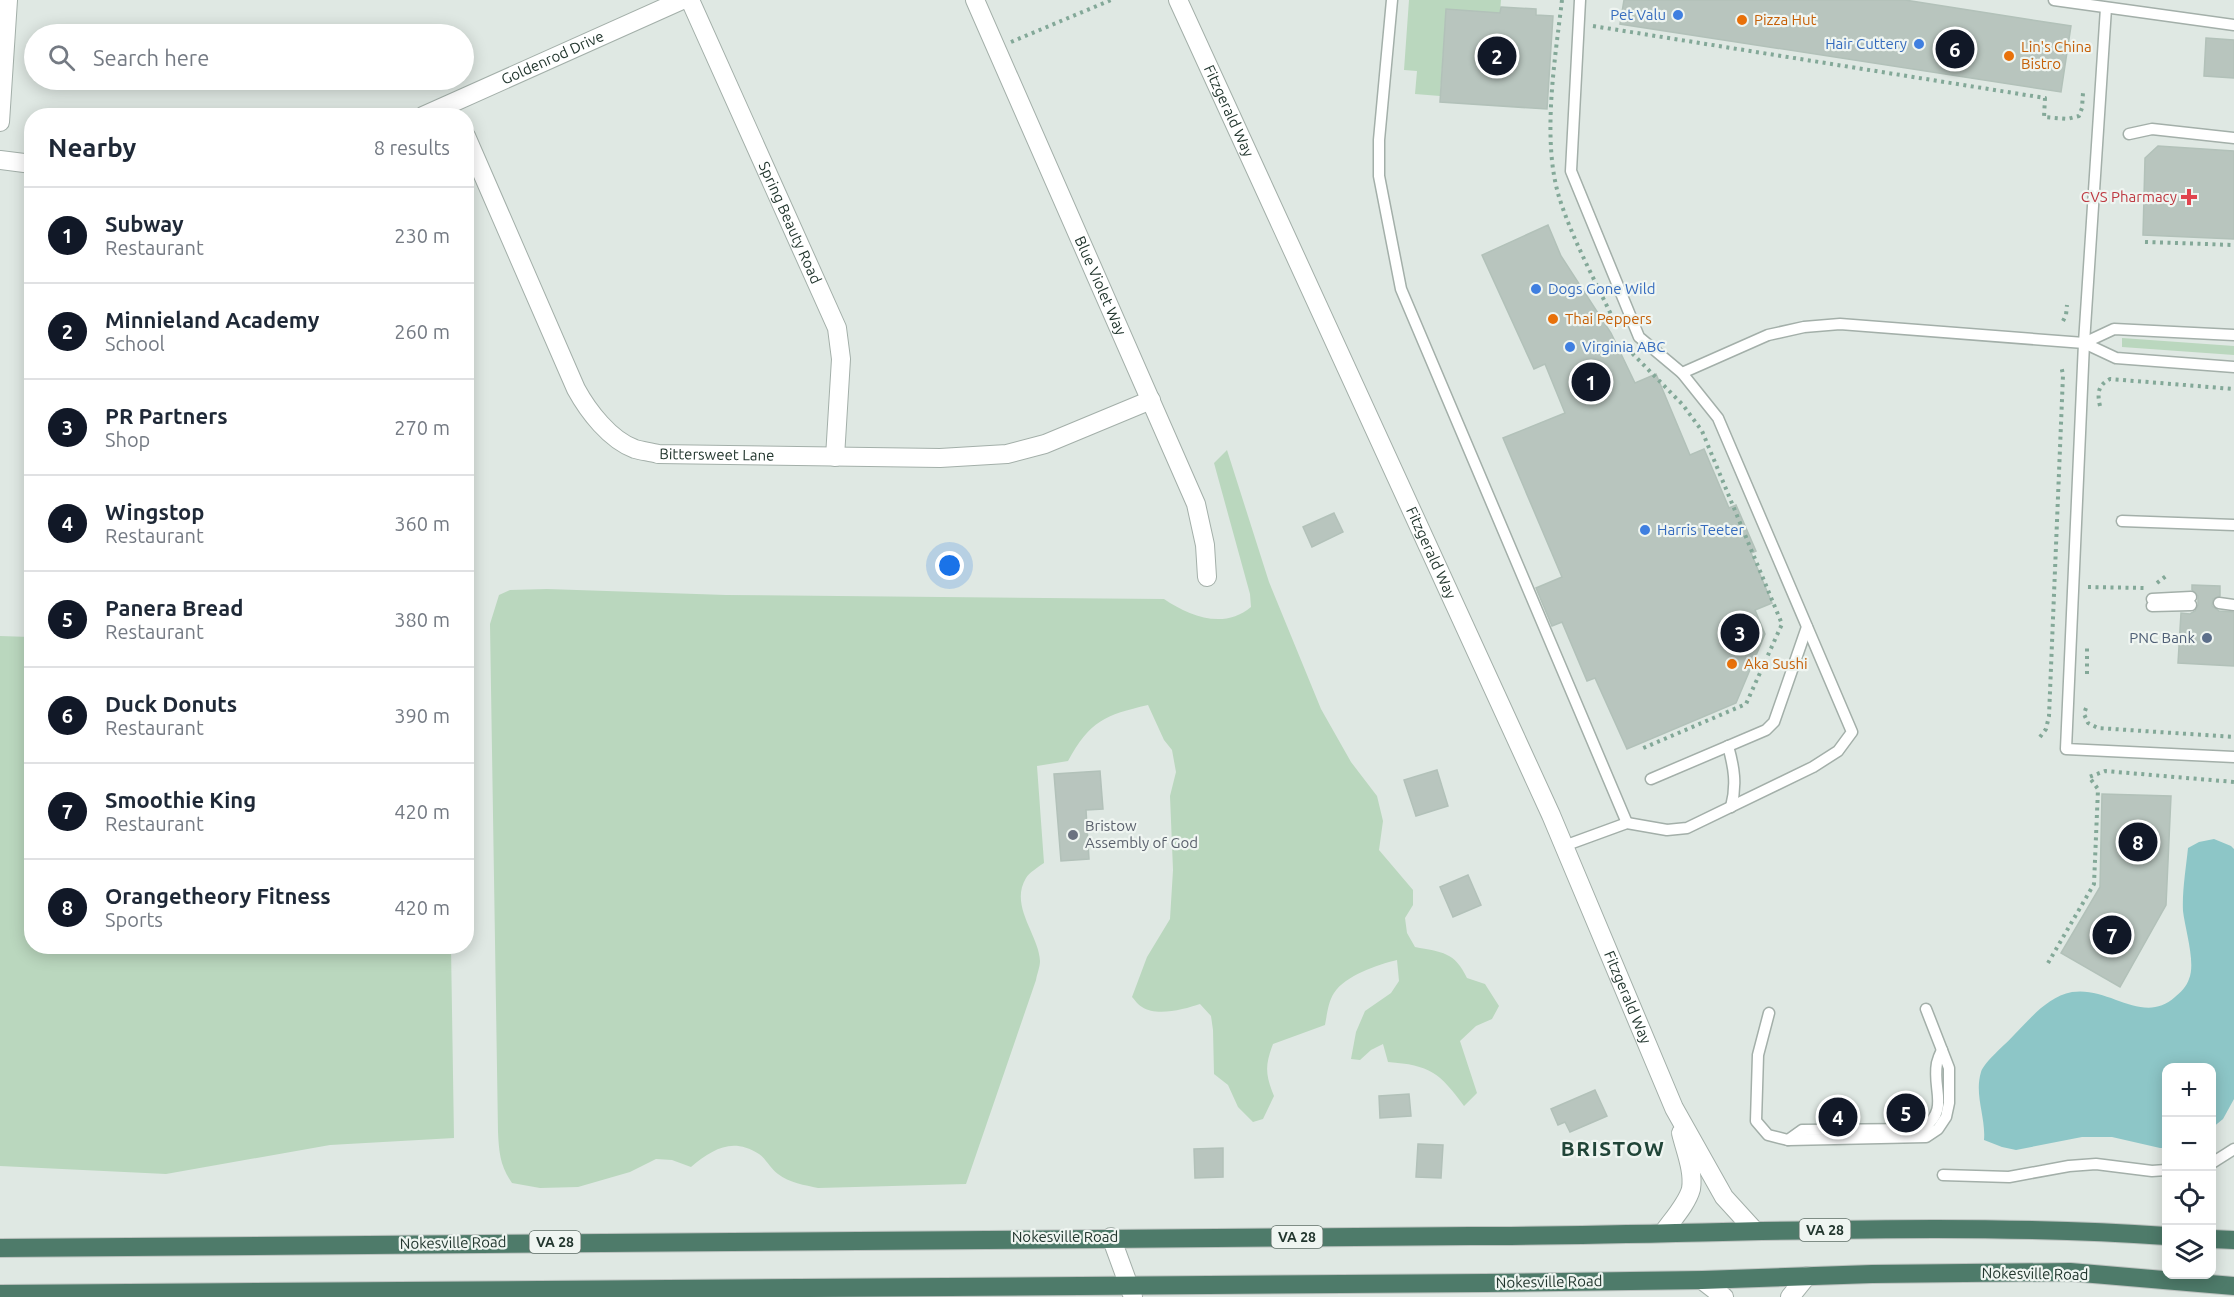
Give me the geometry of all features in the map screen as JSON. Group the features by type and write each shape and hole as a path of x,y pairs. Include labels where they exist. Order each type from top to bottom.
{"highway":[{"name":"Nokesville Road","path":"0,1248 1111,1237 1472,1236 1904,1228 2100,1231 2162,1236"},
{"path":"2216,1239 2234,1240"},
{"name":"Nokesville Road","path":"0,1294 1129,1293 1702,1281 1872,1274 2070,1272 2234,1286"}],"street":[{"path":"0,122 8,0"},
{"name":"Goldenrod Drive","path":"457,108 682,0"},
{"name":"Spring Beauty Road","path":"690,0 837,328 841,359 835,457"},
{"name":"Blue Violet Way","path":"975,0 1196,504 1204,545 1207,577"},
{"name":"Fitzgerald Way","path":"1178,0 1564,846 1674,1108 1724,1197 1755,1231"},
{"name":"Bittersweet Lane","path":"474,153 587,410 607,430 632,448 658,454 835,457 940,458 1007,454 1046,444 1151,400"},
{"path":"0,160 24,163"},
{"name":"Fitzgerald Way","path":"1663,1233 1691,1189 1691,1173 1674,1108"},
{"path":"1111,1237 1129,1293"},
{"path":"1790,1297 1807,1276"},
{"path":"1702,1281 1724,1297"}],"lane":[{"path":"1392,0 1379,140 1379,176 1401,290 1627,824"},
{"path":"1564,846 1627,824 1667,830 1687,828 1813,767 1838,751 1852,732 1718,418 1682,373 1639,337 1571,171 1580,0"},
{"path":"2054,0 2234,25"},
{"path":"2106,8 2084,343 2066,749 2234,757"},
{"path":"2129,134 2152,129 2234,138"},
{"path":"1682,373 1768,335 1804,327 1840,324 2084,343 2116,358 2234,367"},
{"path":"2084,343 2114,329 2234,335"},
{"path":"2122,521 2234,525"},
{"path":"2234,599 2220,601 2234,605"},
{"path":"2152,602 2191,601"},
{"path":"1651,779 1766,730 1774,722 1807,627"},
{"path":"1728,746 1735,775 1735,793 1731,807"},
{"path":"1769,1013 1758,1055 1756,1121 1768,1136 1788,1140 1926,1137 1938,1129 1946,1117 1949,1103 1949,1068 1926,1010"},
{"path":"2216,1160 2234,1149"},
{"path":"1943,1175 2010,1177 2068,1166 2096,1164 2162,1170"}],"path":[{"path":"996,48 1111,0"},
{"path":"1562,0 1552,111 1553,171 1570,225 1618,330"},
{"path":"1560,21 2045,98 2044,117 2079,116 2084,85"},
{"path":"2145,242 2234,245"},
{"path":"2063,321 2067,304"},
{"path":"1623,339 1627,348 1683,405 1702,431 1782,624 1746,704 1641,749"},
{"path":"2040,737 2046,729 2049,716 2063,375 2061,365"},
{"path":"2100,406 2098,390 2110,379 2234,389"},
{"path":"2088,587 2145,588 2156,585 2166,576"},
{"path":"2086,708 2084,714 2088,723 2098,728 2234,736"},
{"path":"2048,963 2094,884 2098,789 2089,777 2105,771 2234,782"}],"green space":[{"path":"1409,0 1501,0 1500,13 1446,10 1440,96 1415,94 1417,71 1404,70"},
{"path":"2122,338 2234,346 2234,355 2122,347"},
{"path":"1227,450 1269,582 1321,709 1351,762 1377,796 1383,821 1379,850 1413,890 1413,905 1405,918 1407,933 1415,947 1447,955 1458,963 1467,978 1485,984 1499,1006 1492,1019 1476,1026 1460,1041 1477,1093 1464,1106 1448,1086 1433,1073 1402,1063 1388,1062 1383,1044 1371,1050 1360,1060 1351,1059 1356,1032 1365,1011 1391,993 1399,981 1397,960 1362,972 1339,987 1330,1000 1325,1025 1273,1044 1267,1070 1274,1096 1263,1119 1253,1122 1238,1107 1228,1085 1214,1074 1211,1016 1200,1004 1163,1012 1148,1010 1132,997 1147,957 1170,919 1173,870 1170,796 1176,772 1172,750 1164,740 1148,705 1120,712 1100,722 1084,737 1068,761 1037,766 1044,863 1026,878 1021,899 1038,951 1040,966 966,1184 818,1188 787,1180 775,1172 759,1154 740,1146 715,1150 691,1167 672,1160 656,1159 630,1172 578,1187 540,1188 512,1183 501,1159 498,1132 490,624 499,595 510,590 547,589 726,595 1164,599 1195,615 1218,619 1230,618 1251,607 1250,594 1214,463"},
{"path":"0,636 24,637 24,954 451,954 454,1138 330,1145 166,1174 0,1166"}],"water":[{"path":"2214,839 2234,849 2234,1099 2223,1119 2216,1125 2216,1063 2162,1063 2162,1148 2112,1137 2082,1137 2016,1150 1984,1140 1979,1098 1981,1072 1991,1058 2047,1003 2072,992 2086,992 2100,994 2138,1007 2151,1008 2163,1005 2185,987 2191,972 2191,964 2183,911 2184,888 2188,848 2199,842"}],"building":[{"path":"1624,0 1905,0 2071,26 2061,92 1620,24"},
{"path":"1501,7 1536,9 1536,15 1553,16 1547,109 1440,102 1446,9 1500,13"},
{"path":"2206,38 2234,40 2234,78 2204,76"},
{"name":"CVS Pharmacy","path":"2158,146 2234,151 2234,239 2143,235 2145,158"},
{"name":"Harris Teeter","path":"1548,225 1561,256 1611,333 1635,383 1656,374 1690,455 1704,449 1729,508 1736,505 1756,551 1751,553 1772,603 1755,610 1765,634 1736,703 1627,749 1595,678 1587,681 1562,622 1552,626 1536,588 1562,577 1503,438 1565,413 1545,364 1534,369 1482,255"},
{"path":"1334,513 1343,532 1312,547 1303,527"},
{"name":"PNC Bank","path":"2192,585 2220,586 2220,596 2213,599 2212,606 2219,611 2234,612 2234,666 2178,663 2181,613 2190,614 2198,605 2198,596 2192,590"},
{"path":"1437,770 1448,806 1416,816 1404,780"},
{"name":"Bristow Assembly of God","path":"1100,771 1103,809 1086,810 1089,859 1061,861 1054,774"},
{"path":"2102,794 2171,796 2166,905 2120,987 2061,953 2100,887"},
{"path":"1468,875 1481,905 1453,917 1440,887"},
{"path":"1595,1090 1607,1116 1570,1132 1565,1122 1558,1125 1551,1109"},
{"path":"1409,1094 1411,1116 1380,1118 1379,1096"},
{"path":"1418,1144 1443,1145 1441,1178 1416,1177"},
{"path":"1223,1148 1223,1177 1195,1178 1194,1149"}],"place":[{"name":"Pet Valu","path":"1678,15"},
{"name":"Pizza Hut","path":"1742,20"},
{"name":"Hair Cuttery","path":"1919,44"},
{"name":"Duck Donuts","path":"1955,49"},
{"name":"Minnieland Academy","path":"1497,56"},
{"name":"Lin's China Bistro","path":"2009,56"},
{"name":"CVS Pharmacy","path":"2189,197"},
{"name":"Dogs Gone Wild","path":"1536,289"},
{"name":"Thai Peppers","path":"1553,319"},
{"name":"Virginia ABC","path":"1570,347"},
{"name":"Subway","path":"1591,382"},
{"name":"Harris Teeter","path":"1645,530"},
{"name":"PR Partners","path":"1740,633"},
{"name":"PNC Bank","path":"2207,638"},
{"name":"Aka Sushi","path":"1732,664"},
{"name":"Bristow Assembly of God","path":"1073,835"},
{"name":"Orangetheory Fitness","path":"2138,842"},
{"name":"Smoothie King","path":"2112,935"},
{"name":"Panera Bread","path":"1906,1113"},
{"name":"Wingstop","path":"1838,1117"}],"district":[{"name":"BRISTOW","path":"1613,1149"}]}
